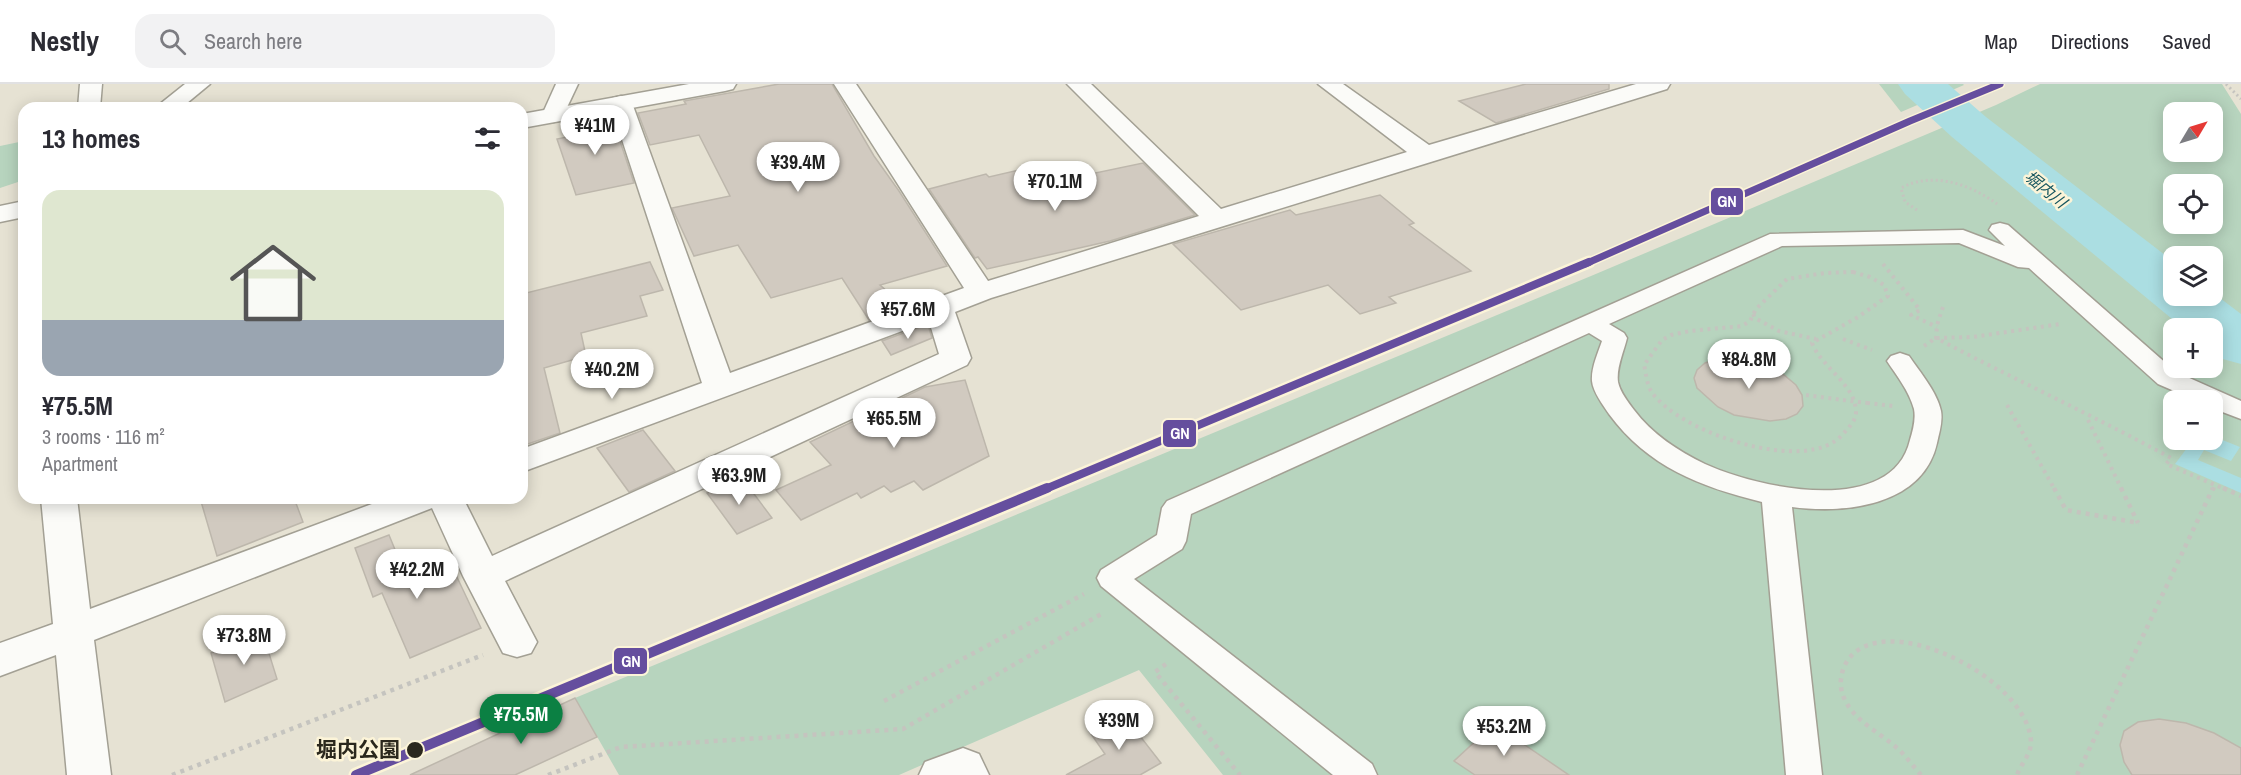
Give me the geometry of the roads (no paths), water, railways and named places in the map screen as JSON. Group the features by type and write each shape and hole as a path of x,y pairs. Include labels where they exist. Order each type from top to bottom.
{"street":[{"path":"90,102 91,84"},
{"path":"174,102 199,84"},
{"path":"553,115 567,84"},
{"path":"528,120 725,84"},
{"path":"845,84 981,292"},
{"path":"1078,84 1217,219"},
{"path":"1329,84 1425,154"},
{"path":"1600,84 1622,96"},
{"path":"528,459 938,306 1425,154 1659,84"},
{"path":"621,103 719,386"},
{"path":"0,214 18,211"},
{"path":"2000,230 2167,378 2241,411"},
{"path":"1359,775 1132,597 1112,578 1171,542 1177,508 1778,239 1961,237 2044,270"},
{"path":"482,576 956,358 938,306"},
{"path":"1592,324 1615,338 1605,383 1622,416 1653,445 1700,473 1759,493 1815,501 1862,498 1899,483 1920,461 1928,417 1926,407 1900,361"},
{"path":"1776,496 1804,775"},
{"path":"60,504 89,775"},
{"path":"0,660 398,504"},
{"path":"448,504 517,642"},
{"path":"941,775 963,767 967,775"}],"water":[{"path":"2223,440 2240,447 2231,461 2204,450 2223,450"},
{"path":"2186,450 2204,450 2198,460 2241,478 2241,493 2175,464"}],"waterway":[{"name":"堀内川","path":"1921,84 1969,127 2163,282"},
{"name":"堀内川","path":"2192,306 2241,345"}],"place":[{"name":"堀内公園","path":"415,750"}]}
